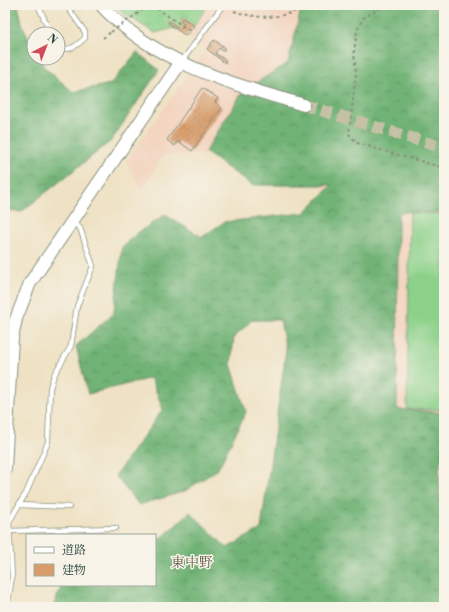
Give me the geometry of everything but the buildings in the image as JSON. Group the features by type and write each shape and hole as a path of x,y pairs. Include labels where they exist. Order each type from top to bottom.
{"street":[{"path":"101,5 119,23 181,62 228,82 304,105"},
{"path":"5,469 12,338 16,319 30,283 181,62"}],"lane":[{"path":"38,5 48,26"},
{"path":"66,5 85,32 85,38 74,48 66,49"},
{"path":"181,62 223,5"},
{"path":"7,607 12,577 10,532 7,522 19,505 37,470 48,442 50,388 54,375 71,346 77,306 93,266 80,228 72,221"},
{"path":"19,505 69,507"},
{"path":"10,532 116,528"}],"path":[{"path":"103,38 151,5 190,31"},
{"path":"234,11 248,16 273,17 298,11 307,5"},
{"path":"386,5 363,18 357,31 354,52 356,73 349,134 357,144 444,168"}],"shaded area":[{"path":"115,5 444,5 444,607 345,412 320,153 163,155 142,190 126,161 207,49 174,28 155,33 126,15"}],"green space":[{"path":"5,5 18,5 23,27 26,33 26,66 43,66 73,92 111,84 137,52 159,70 111,141 21,212 5,210"},
{"path":"115,5 208,5 194,26 183,18 180,21 184,24 180,31 174,28 155,33 126,15"},
{"path":"302,5 444,5 444,212 398,212 397,409 444,413 444,441 439,471 444,607 53,607 62,586 156,586 156,540 162,538 190,512 227,548 261,529 286,350 280,320 252,320 234,337 231,364 246,412 218,469 185,491 139,505 115,476 163,409 151,378 88,394 76,346 114,313 122,247 136,234 165,215 202,237 224,222 304,213 332,185 252,185 205,152 243,91 288,63"},
{"path":"410,213 444,214 444,410 407,409"}],"waterway":[{"path":"5,589 7,576"}],"tunnel":[{"path":"304,105 444,148"}],"district":[{"name":"東中野","path":"192,562"}]}
